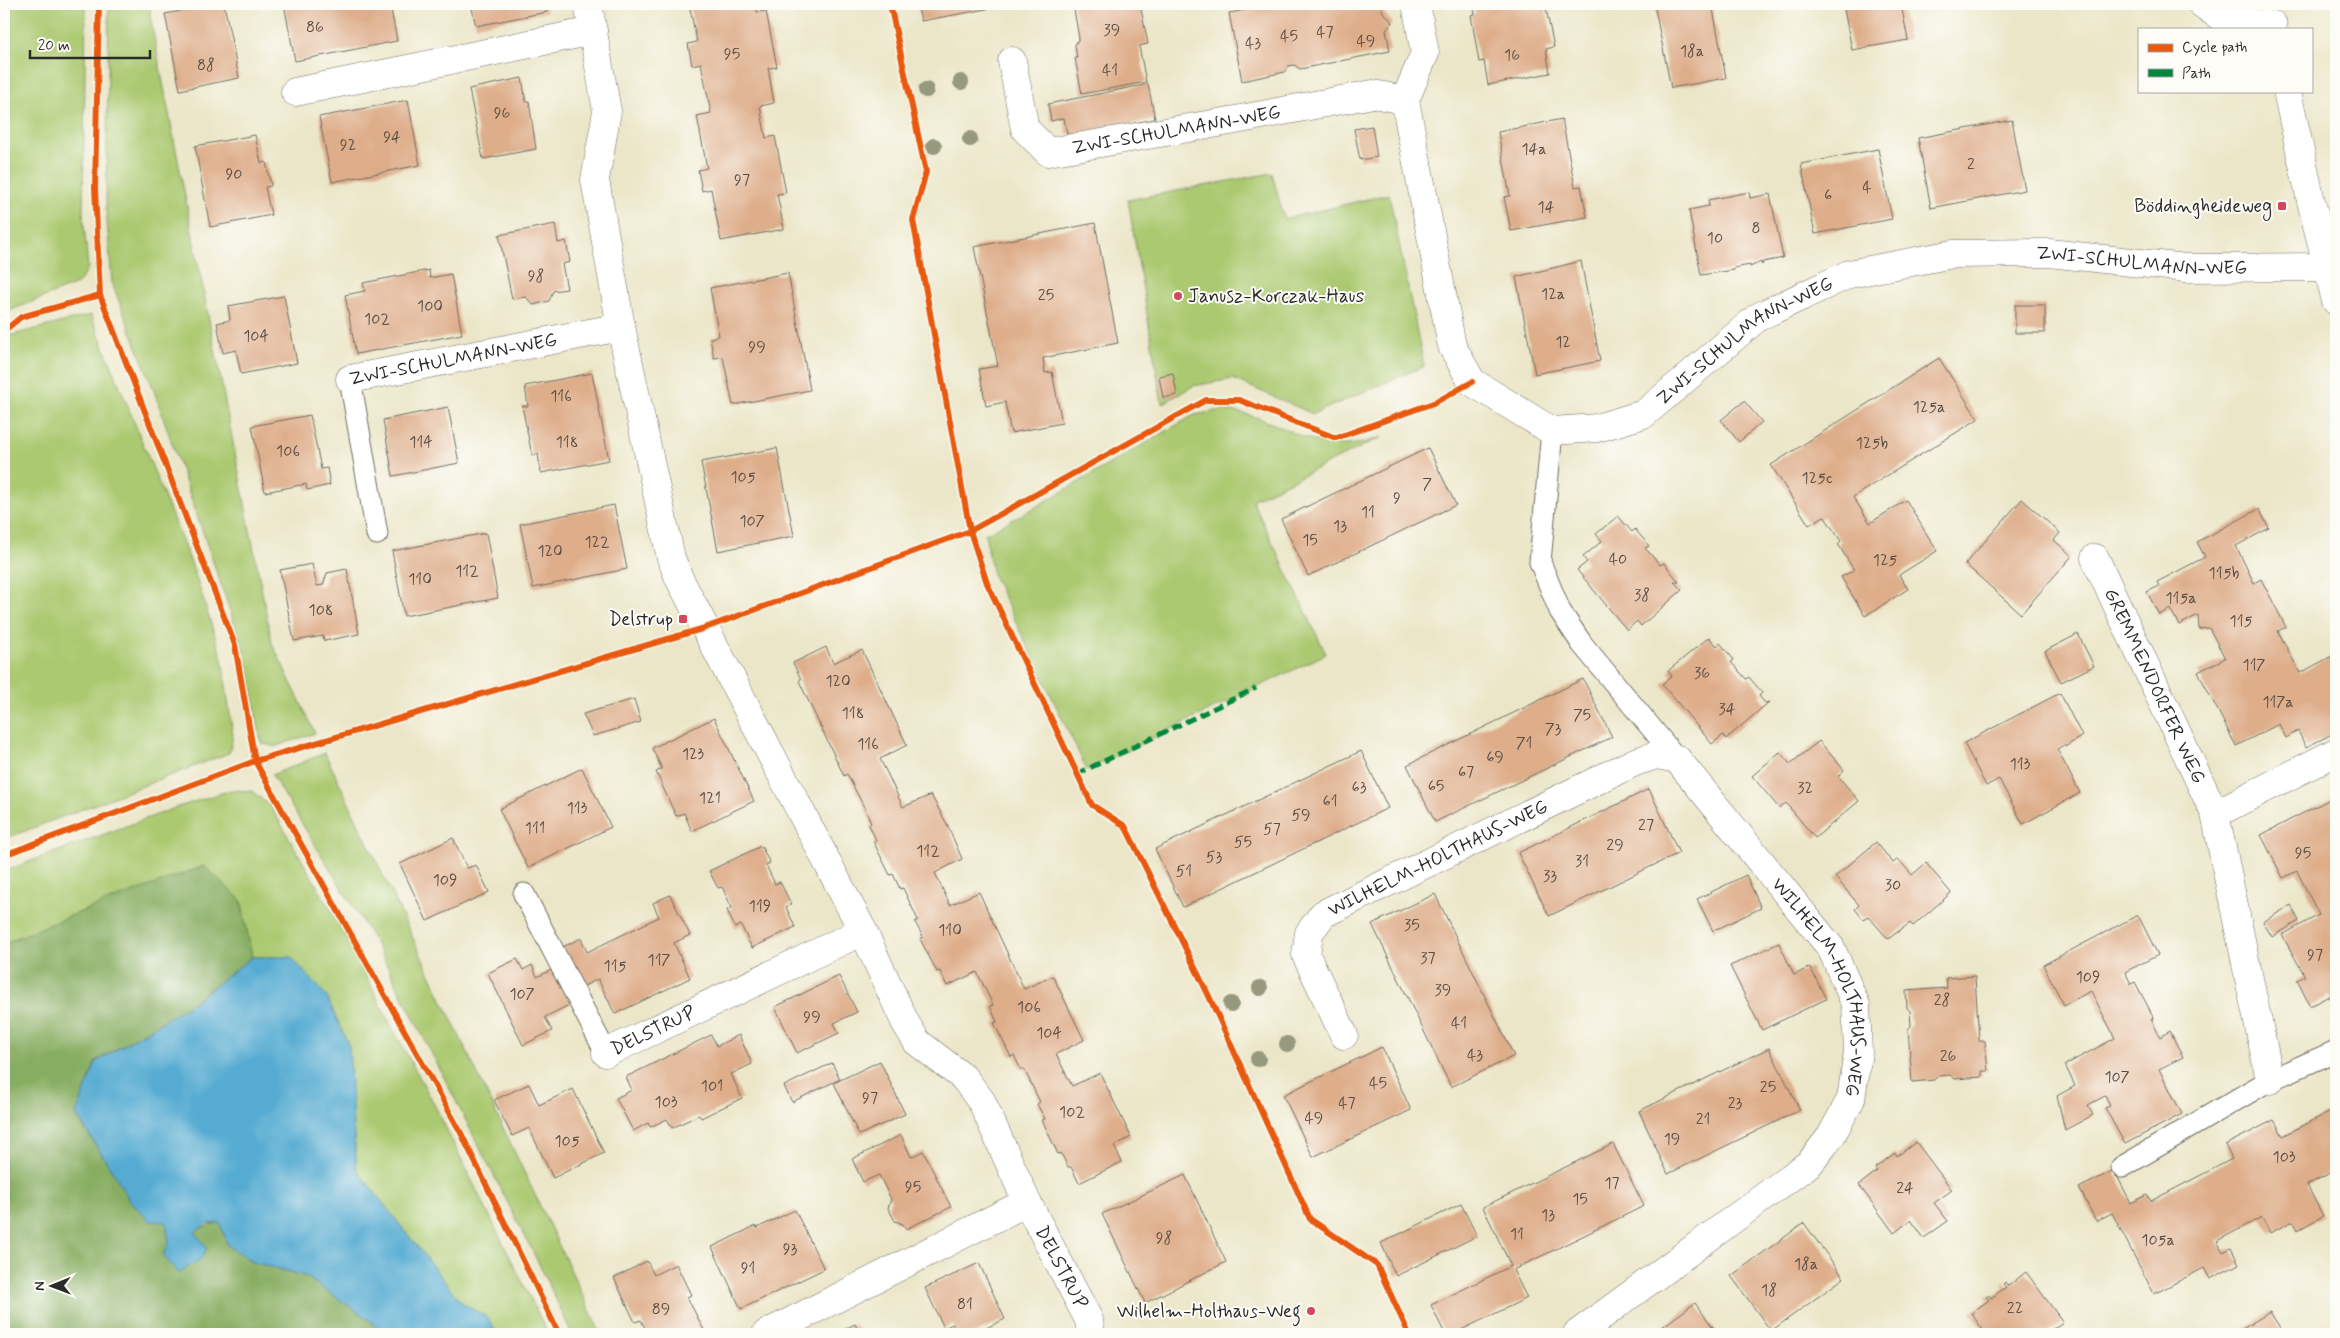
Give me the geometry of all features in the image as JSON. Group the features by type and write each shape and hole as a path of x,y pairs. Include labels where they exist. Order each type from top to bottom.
{"street":[{"path":"588,4 608,111 595,180 621,327"},
{"path":"1416,4 1425,53 1405,100 1452,346 1472,382 1552,431"},
{"path":"2202,4 2225,20 2272,19"},
{"path":"295,92 593,31"},
{"name":"ZWI-SCHULMANN-WEG","path":"1012,61 1025,129 1048,152 1373,94 1405,100"},
{"path":"2287,92 2331,267 2336,300"},
{"name":"ZWI-SCHULMANN-WEG","path":"1552,431 1597,428 1644,414 1758,317 1849,274 1953,254 2049,253 2186,268 2331,267"},
{"name":"ZWI-SCHULMANN-WEG","path":"350,380 621,327"},
{"name":"DELSTRUP","path":"621,327 671,558 689,600 712,640 863,931 917,1042 964,1078 982,1102 1027,1202 1089,1320 1091,1334"},
{"name":"GREMMENDORFER WEG","path":"2095,558 2214,814 2270,1080"},
{"path":"2214,814 2336,752"},
{"name":"WILHELM-HOLTHAUS-WEG","path":"1344,1035 1306,955 1308,933 1323,914 1635,762 1657,755 1677,759 1831,948 1856,1005 1858,1052 1850,1099 1831,1136 1810,1163 1577,1334"},
{"name":"DELSTRUP","path":"606,1053 863,931"},
{"name":"DELSTRUP","path":"766,1334 1027,1202"}],"lane":[{"name":"ZWI-SCHULMANN-WEG","path":"350,380 377,534"},
{"name":"WILHELM-HOLTHAUS-WEG","path":"1552,431 1540,562 1560,611 1582,644 1677,759"},
{"name":"DELSTRUP","path":"524,894 606,1053"},
{"path":"2122,1167 2270,1080 2336,1051"}],"green space":[{"path":"4,4 86,4 83,212 88,268 79,283 4,313"},
{"path":"109,4 151,4 150,16 272,643 315,733 274,747 261,743 247,660 153,388 112,283 106,208"},
{"path":"1272,173 1284,219 1389,194 1424,366 1313,414 1233,379 1193,386 1162,404 1128,200"},
{"path":"91,315 193,568 222,658 233,736 229,753 4,839 4,337"},
{"path":"1222,410 1264,420 1317,442 1336,445 1358,444 1382,437 1252,500 1326,654 1087,770 993,575 985,534 1027,512 1194,415"},
{"path":"325,753 601,1334 572,1334 542,1270 375,942 272,775"},
{"path":"231,790 252,791 271,807 342,929 395,1033 431,1098 548,1334 497,1334 488,1318 461,1303 357,1170 353,1125 291,957 252,957 241,900 98,905 4,943 4,871 178,807"},
{"path":"204,866 241,900 252,957 188,1006 96,1061 76,1115 129,1200 166,1222 169,1243 200,1228 220,1223 228,1246 253,1262 305,1276 367,1318 383,1334 4,1334 4,943 98,905"}],"water":[{"path":"252,957 291,957 326,995 349,1046 357,1170 461,1302 488,1318 497,1334 383,1334 367,1318 305,1276 253,1262 228,1246 220,1223 206,1224 195,1232 207,1248 201,1259 178,1273 163,1255 169,1243 166,1222 150,1221 129,1200 76,1114 96,1062 188,1006"}],"building":[{"path":"224,4 239,78 180,90 165,14"},
{"path":"284,4 390,4 397,41 295,61"},
{"path":"471,4 546,4 547,12 476,26"},
{"path":"689,4 755,4 757,12 766,11 777,67 768,68 774,103 760,106 766,138 775,136 786,193 777,194 784,229 721,241 711,189 702,191 698,170 707,168 697,116 711,113 701,63 692,65 688,44 697,42"},
{"path":"917,4 1008,4 1008,5 921,21"},
{"path":"1073,4 1140,4 1148,44 1139,46 1146,82 1082,94 1075,58 1077,58 1075,45 1079,38"},
{"path":"1277,4 1380,4 1383,12 1393,23 1386,30 1390,51 1300,69 1294,65 1288,66 1285,72 1242,81 1229,13"},
{"path":"1473,4 1545,4 1554,47 1546,49 1550,73 1488,85 1484,61 1479,62 1471,15 1475,14"},
{"path":"1654,4 1712,4 1726,78 1671,88"},
{"path":"1843,4 1901,4 1908,40 1852,50"},
{"path":"522,78 526,102 529,101 536,149 483,159 469,89"},
{"path":"1148,84 1155,119 1079,134 1067,134 1064,118 1051,121 1048,104"},
{"path":"408,100 420,165 332,182 319,117"},
{"path":"1562,119 1575,187 1581,186 1587,217 1511,231 1504,197 1510,196 1498,132"},
{"path":"2012,120 2025,190 1931,208 1918,138"},
{"path":"1372,126 1377,157 1360,160 1354,129"},
{"path":"255,135 261,163 266,162 271,186 265,187 271,215 210,227 195,146"},
{"path":"1878,149 1892,219 1815,234 1801,164"},
{"path":"1749,192 1750,198 1770,194 1783,258 1763,262 1762,265 1761,262 1750,267 1750,265 1734,268 1734,270 1701,275 1689,210 1709,206 1708,200"},
{"path":"1095,223 1118,343 1043,358 1045,373 1052,372 1062,423 1011,433 1005,402 986,406 979,369 998,366 974,247"},
{"path":"555,224 558,243 566,241 570,262 562,264 567,289 553,291 549,301 533,305 526,297 512,299 499,235"},
{"path":"1581,261 1600,361 1535,374 1516,277"},
{"path":"429,270 430,278 451,274 462,334 356,354 345,295 365,291 363,283"},
{"path":"788,273 810,390 733,405 723,357 714,358 710,338 719,336 710,288"},
{"path":"284,296 297,363 241,374 236,350 223,353 217,323 230,320 228,306"},
{"path":"2015,305 2045,305 2045,333 2015,333"},
{"path":"1939,358 1978,419 1853,497 1870,523 1906,500 1937,551 1899,575 1908,589 1865,616 1841,577 1854,570 1838,544 1841,541 1824,516 1809,525 1771,465"},
{"path":"592,373 609,460 541,473 538,454 532,455 522,406 528,406 525,386"},
{"path":"1173,373 1177,395 1163,398 1159,376"},
{"path":"1744,401 1762,422 1739,442 1721,420"},
{"path":"448,407 459,463 393,476 383,420"},
{"path":"310,415 321,469 327,468 330,485 307,490 306,484 265,492 252,426"},
{"path":"777,448 794,536 718,551 701,462"},
{"path":"1428,448 1456,505 1308,576 1281,519"},
{"path":"2022,499 2060,533 2054,540 2072,556 2021,614 1965,564"},
{"path":"614,505 627,569 533,588 520,524"},
{"path":"2259,509 2269,528 2236,546 2254,583 2261,579 2286,627 2278,631 2300,673 2336,654 2334,657 2336,661 2336,732 2306,747 2298,731 2286,738 2279,724 2236,746 2198,672 2225,658 2209,628 2199,629 2198,615 2179,625 2170,609 2159,615 2147,592 2159,586 2157,582 2205,557 2197,542"},
{"path":"1618,516 1632,532 1635,529 1649,546 1645,548 1660,565 1664,563 1679,582 1674,582 1682,590 1641,626 1637,621 1627,630 1577,570 1587,562 1583,557 1602,541 1596,534"},
{"path":"486,533 498,598 404,616 392,551"},
{"path":"312,564 317,586 323,585 327,573 347,569 359,634 324,641 323,636 294,641 280,570"},
{"path":"2078,634 2094,666 2061,682 2045,651"},
{"path":"1709,637 1717,646 1720,643 1734,660 1731,662 1746,679 1749,677 1762,693 1759,696 1765,703 1769,702 1726,739 1723,735 1712,744 1662,684 1672,676 1668,671"},
{"path":"826,647 833,663 862,650 907,745 880,759 903,807 931,795 948,826 962,859 935,873 950,905 979,892 1024,989 1053,976 1084,1040 1056,1054 1072,1086 1100,1073 1131,1137 1114,1146 1122,1162 1079,1183 1061,1153 1058,1154 1042,1120 1045,1119 1037,1104 1040,1102 1024,1069 1021,1070 1014,1055 1011,1057 994,1023 997,1022 990,1006 993,1005 977,972 947,986 940,971 937,972 920,939 923,937 915,922 918,920 903,888 900,889 893,874 890,875 873,841 876,840 864,807 847,774 844,776 799,681 801,679 793,663"},
{"path":"1583,679 1612,737 1435,822 1407,765"},
{"path":"2060,693 2082,736 2065,747 2064,745 2057,749 2080,793 2023,824 1999,779 1986,786 1964,743"},
{"path":"634,699 641,722 593,736 583,714"},
{"path":"714,718 754,801 692,831 684,813 676,816 656,772 662,769 652,748"},
{"path":"1819,741 1844,770 1838,776 1859,801 1815,838 1786,803 1779,808 1752,776 1780,752 1790,764"},
{"path":"1361,751 1388,808 1183,907 1155,849"},
{"path":"582,768 611,827 528,868 499,809"},
{"path":"1649,789 1679,853 1549,916 1518,853"},
{"path":"2336,796 2336,1011 2329,996 2310,1006 2297,980 2305,976 2282,935 2319,915 2297,871 2283,878 2261,835"},
{"path":"453,838 467,868 476,865 489,892 427,921 400,864"},
{"path":"1876,842 1893,863 1898,859 1912,875 1926,863 1951,893 1913,926 1910,923 1888,939 1868,916 1863,919 1855,909 1859,905 1835,877"},
{"path":"761,846 770,863 766,865 775,884 780,882 791,904 786,907 795,927 752,948 741,925 735,928 727,910 732,908 722,887 718,888 709,871"},
{"path":"1746,875 1761,908 1713,931 1697,899"},
{"path":"1435,894 1514,1056 1451,1087 1372,924"},
{"path":"670,895 690,935 674,943 690,978 615,1014 598,979 582,987 563,947 581,938 587,952 659,917 653,903"},
{"path":"2291,905 2299,921 2272,937 2263,922"},
{"path":"2138,915 2158,955 2125,972 2131,984 2135,982 2154,1018 2151,1019 2160,1037 2170,1031 2183,1057 2159,1069 2182,1114 2125,1144 2105,1108 2110,1106 2105,1096 2088,1105 2093,1115 2065,1130 2057,1096 2075,1086 2065,1065 2115,1038 2091,991 2064,1005 2043,965"},
{"path":"1779,943 1794,975 1810,967 1826,999 1762,1030 1730,966"},
{"path":"517,959 523,970 532,965 537,977 553,969 571,1004 545,1017 552,1031 523,1045 488,973"},
{"path":"839,976 857,1012 834,1023 839,1033 797,1053 775,1007"},
{"path":"1975,976 1979,1041 1985,1041 1988,1071 1982,1071 1982,1077 1955,1079 1950,1075 1938,1076 1934,1080 1912,1082 1908,1029 1911,1026 1906,991 1947,988 1946,978"},
{"path":"711,1035 717,1046 739,1035 752,1064 731,1074 742,1098 701,1118 699,1115 672,1128 667,1119 650,1127 648,1123 633,1131 616,1098 632,1090 626,1077"},
{"path":"1382,1047 1411,1110 1313,1157 1283,1095"},
{"path":"1769,1048 1800,1110 1668,1174 1639,1111"},
{"path":"880,1061 905,1114 859,1135 834,1083"},
{"path":"832,1063 840,1079 792,1102 784,1086"},
{"path":"529,1084 539,1105 573,1089 604,1153 553,1178 529,1128 512,1136 494,1100"},
{"path":"2336,1106 2336,1170 2307,1185 2323,1216 2298,1230 2293,1221 2270,1233 2262,1217 2217,1241 2223,1252 2231,1248 2239,1264 2210,1279 2204,1268 2154,1294 2112,1213 2096,1221 2079,1188 2114,1170 2131,1203 2147,1195 2151,1201 2232,1159 2225,1145 2274,1120 2283,1136 2331,1111"},
{"path":"901,1135 911,1157 923,1151 951,1207 906,1229 903,1224 895,1221 888,1208 891,1199 879,1175 863,1182 852,1159"},
{"path":"1916,1142 1952,1190 1934,1203 1948,1221 1924,1238 1911,1220 1894,1233 1859,1185 1877,1171 1875,1168 1895,1153 1897,1156"},
{"path":"1613,1144 1644,1206 1513,1270 1527,1298 1453,1334 1445,1334 1431,1305 1511,1266 1483,1207"},
{"path":"1185,1175 1226,1262 1145,1303 1102,1214"},
{"path":"1461,1204 1477,1236 1396,1276 1381,1243"},
{"path":"795,1210 824,1269 741,1309 712,1247 755,1226 757,1228"},
{"path":"1804,1223 1844,1278 1771,1331 1731,1276"},
{"path":"647,1261 654,1275 676,1264 691,1295 687,1297 705,1332 699,1334 648,1334 641,1320 635,1322 614,1278"},
{"path":"979,1263 1005,1319 974,1334 958,1334 953,1324 944,1328 925,1288"},
{"path":"2026,1272 2063,1322 2045,1334 1986,1334 1971,1313 1989,1300 1986,1296 1988,1294 1991,1298 2006,1287 2003,1284 2005,1282 2008,1286"},
{"path":"1695,1303 1718,1334 1652,1334 1654,1333"},
{"path":"2270,1312 2284,1334 2234,1334"},
{"path":"855,1324 860,1334 835,1334"}],"waterway":[{"path":"4,1328 13,1334"}],"marked path":[{"path":"1077,774 1256,688"}],"cycle path":[{"path":"99,4 95,188 100,295 235,645 255,761 460,1131 559,1334"},
{"path":"890,4 926,172 913,220 970,531 987,583 1092,805 1125,826 1208,994 1310,1219 1377,1265 1409,1334"},
{"path":"4,331 21,317 100,295"},
{"path":"4,855 255,761 705,628 970,531 1206,400 1239,400 1336,438 1436,402 1472,382"}],"place":[{"name":"Böddingheideweg","path":"2282,206"},
{"name":"Janusz-Korczak-Haus","path":"1178,296"},
{"name":"Delstrup","path":"683,619"},
{"name":"Wilhelm-Holthaus-Weg","path":"1311,1311"}]}
